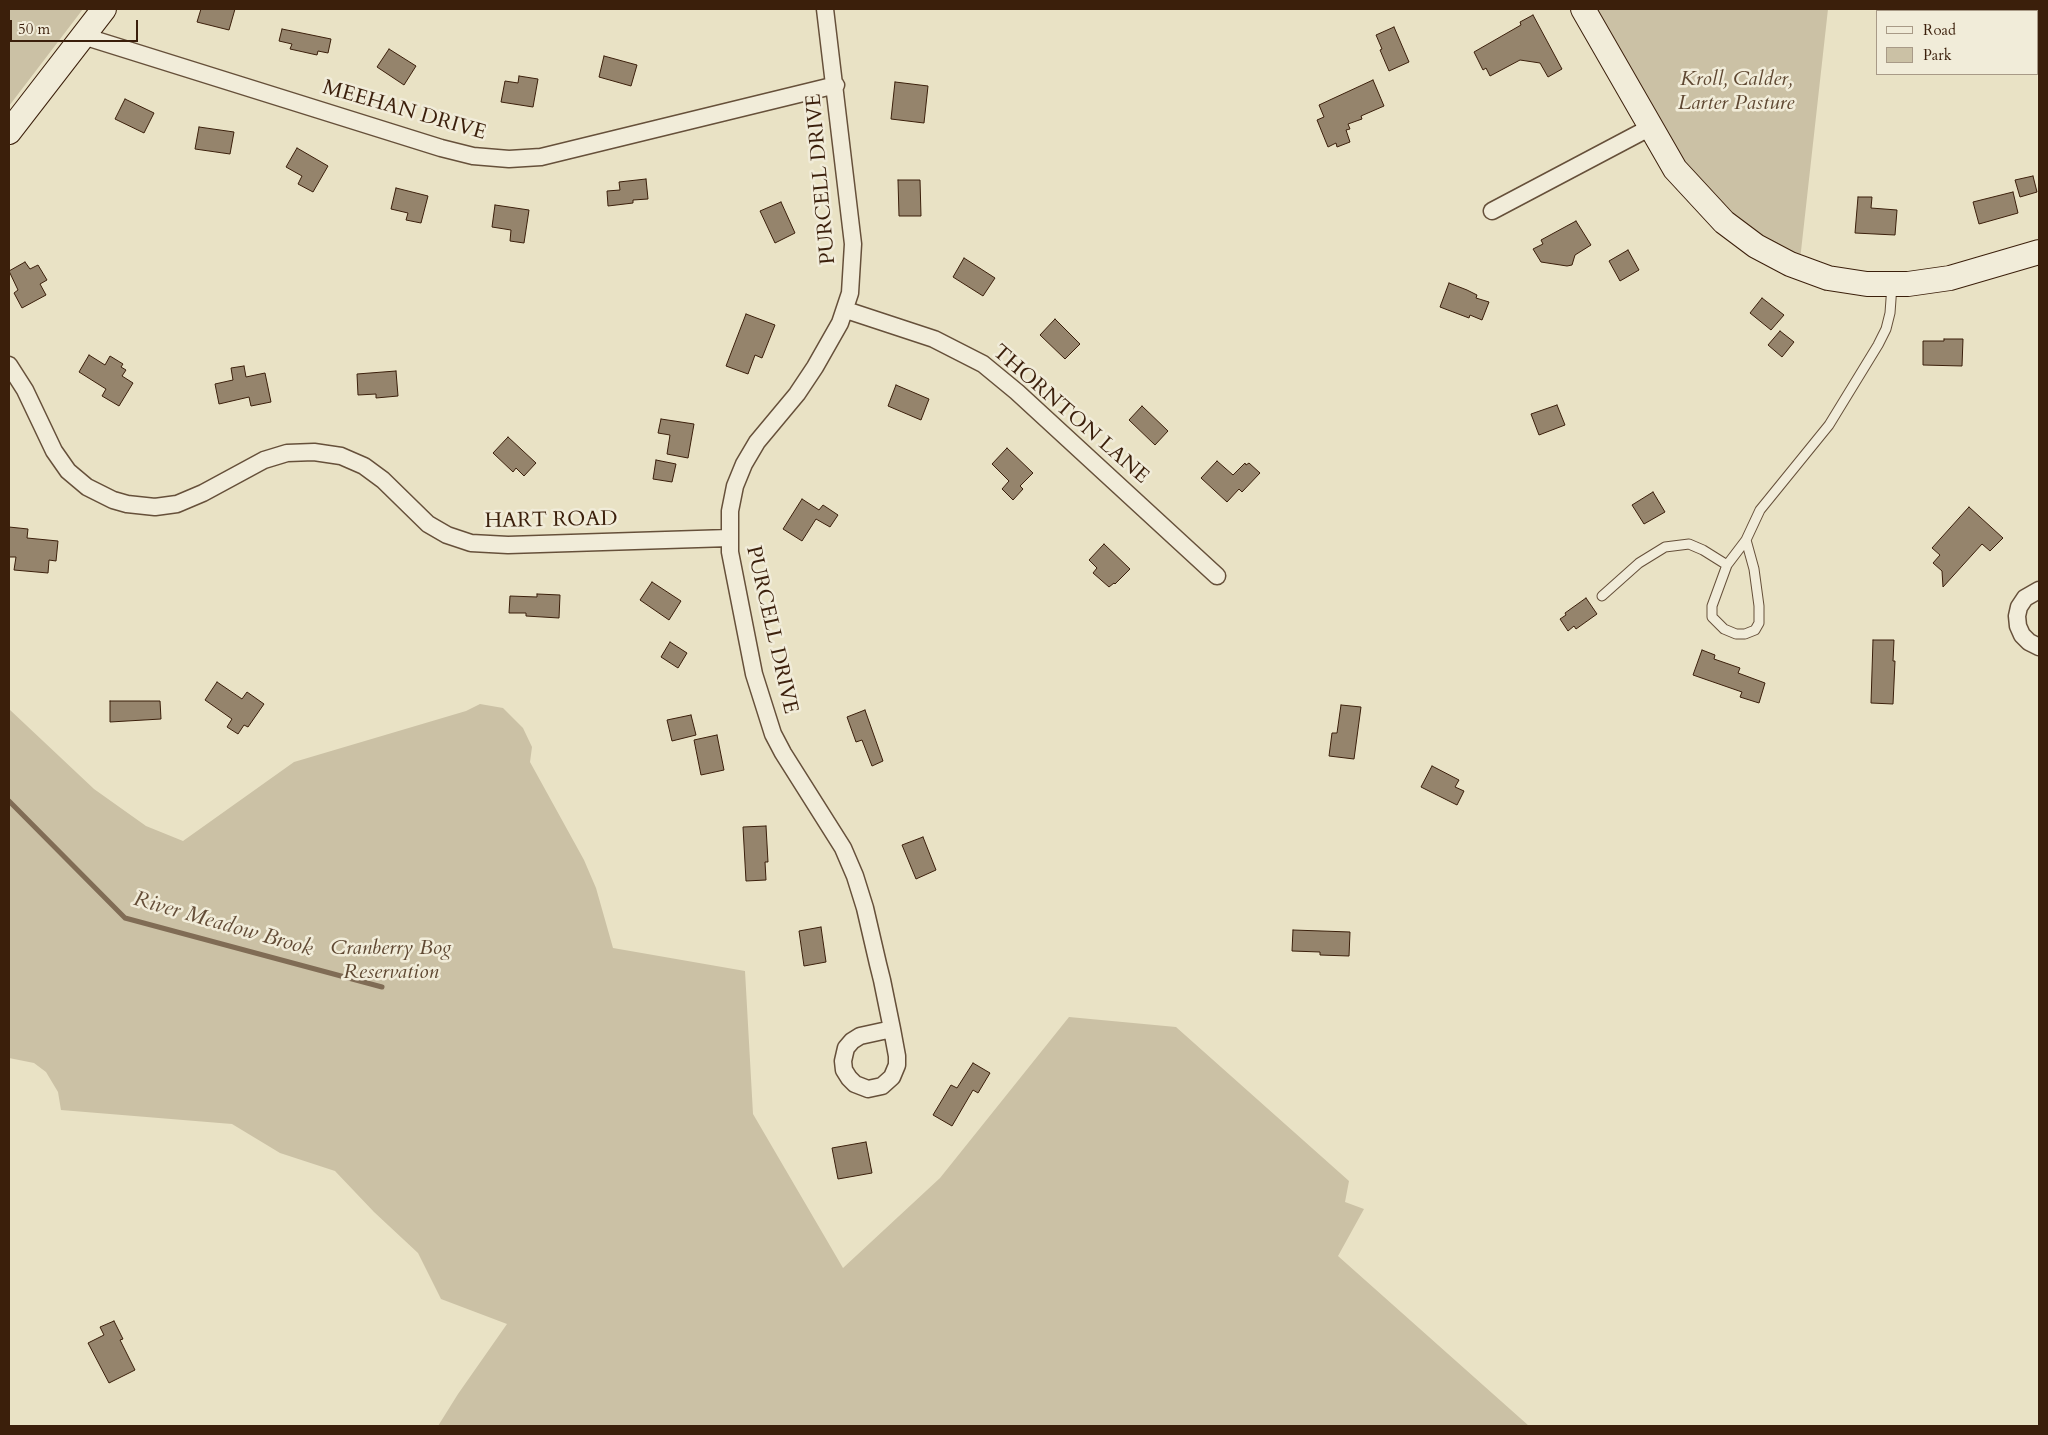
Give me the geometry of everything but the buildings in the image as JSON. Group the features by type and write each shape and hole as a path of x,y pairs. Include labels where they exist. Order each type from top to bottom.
{"main road":[{"path":"9,132 104,9"},
{"path":"1583,9 1675,169 1724,222 1756,246 1790,264 1828,278 1867,284 1908,284 1950,278 2039,252"}],"street":[{"name":"PURCELL DRIVE","path":"825,9 836,85 853,244 852,277 846,310 831,341 797,394 757,442 744,464 732,498 729,538 734,581 756,680 766,715 782,753 837,836 849,861 867,917 892,1029"},
{"name":"MEEHAN DRIVE","path":"83,36 441,148 473,156 509,159 541,157 836,85"},
{"path":"1492,211 1651,127"},
{"name":"THORNTON LANE","path":"846,310 934,339 983,364 1017,392 1217,576"},
{"name":"HART ROAD","path":"9,365 25,390 54,451 68,471 87,487 113,500 127,504 155,507 177,504 203,493 264,460 287,453 314,452 341,456 364,466 383,480 428,524 446,535 472,543 508,545 729,538"},
{"path":"2039,590 2025,598 2019,607 2017,616 2018,626 2022,635 2029,642 2039,647"}],"lane":[{"path":"1746,540 1754,569 1759,606 1759,623 1755,630 1746,634 1736,634 1724,629 1712,617 1712,606 1727,565 1746,540 1760,510 1829,425 1878,345 1886,329 1890,313 1892,284"},
{"path":"1602,596 1639,563 1665,547 1688,544 1703,550 1727,565"}],"green space":[{"path":"9,9 83,9 9,106"},
{"name":"Kroll, Calder, Larter Pasture","path":"1594,9 1828,9 1800,260 1763,238 1724,208 1679,161"},
{"name":"Cranberry Bog Reservation","path":"480,704 503,708 523,728 532,747 530,762 584,860 596,888 613,948 745,971 753,1114 843,1268 940,1178 1069,1017 1176,1027 1349,1181 1345,1202 1364,1209 1338,1256 1529,1426 438,1426 507,1324 441,1299 418,1253 374,1212 335,1171 280,1153 232,1124 61,1110 58,1092 46,1072 34,1063 9,1058 9,709 94,789 146,826 183,841 294,762 466,711"}],"waterway":[{"name":"River Meadow Brook","path":"9,801 125,918 382,987"}]}
